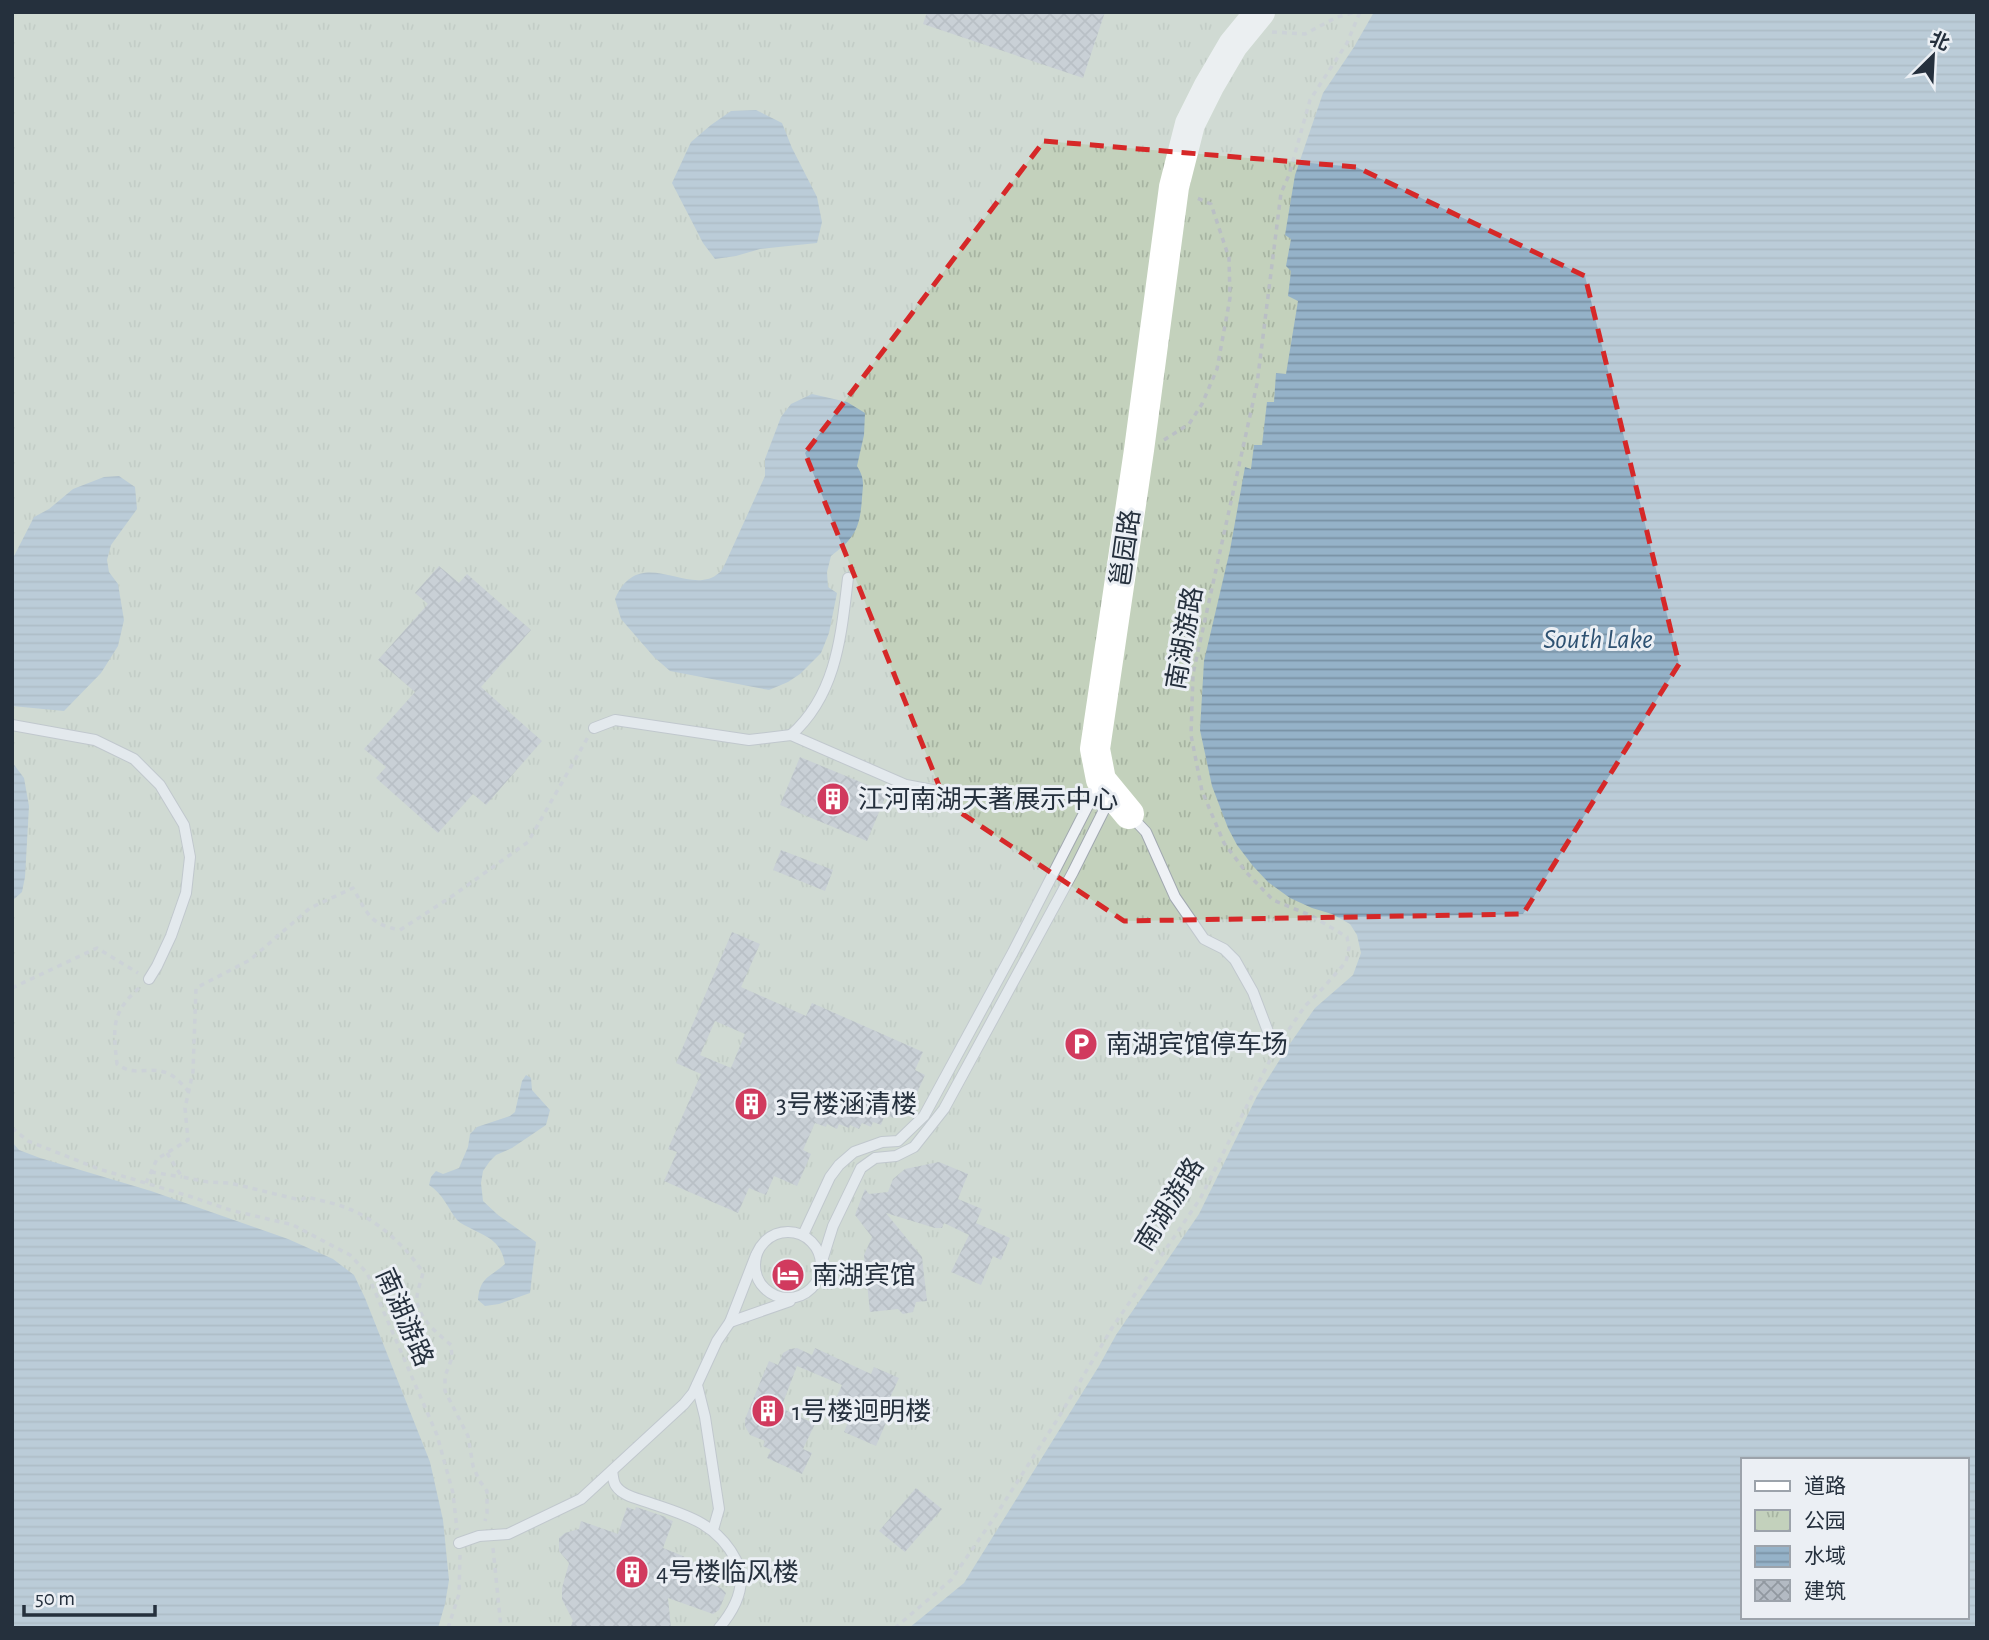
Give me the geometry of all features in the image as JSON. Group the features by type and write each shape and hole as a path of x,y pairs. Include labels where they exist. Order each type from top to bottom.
{"street":[{"name":"邕园路","path":"1114,796 1096,749 1174,187 1190,124 1233,46 1252,21"}],"lane":[{"path":"791,735 805,723 820,701 831,677 843,624 848,578"},
{"path":"594,728 615,720 749,740 791,735 906,785 938,791"},
{"path":"12,725 95,740 134,759 160,785 184,825 190,857 186,892 171,936 149,979"},
{"path":"1114,796 1146,832 1175,897 1204,939 1224,948 1236,960 1254,992 1275,1050"},
{"path":"803,1235 830,1177 839,1165 854,1152 882,1142 898,1141 924,1116 1013,952 1114,796"},
{"path":"730,1322 803,1296 818,1282 833,1226 861,1168 875,1158 895,1156 914,1147 944,1109 1114,796"},
{"path":"459,1543 479,1536 508,1534 581,1499 684,1404 730,1322 761,1245 770,1237 792,1232 803,1235 819,1251 822,1261"},
{"path":"756,1255 758,1278 772,1294 782,1298 803,1296"},
{"path":"696,1385 705,1417 719,1509 713,1530"},
{"path":"612,1471 616,1486 629,1496 698,1520 713,1530 730,1549 742,1581 732,1611 719,1628"}],"path":[{"path":"1252,21 1305,34 1338,17 1358,12"},
{"name":"南湖游路","path":"895,1628 951,1580 989,1525 1112,1328 1200,1199 1275,1050 1304,1006 1346,962 1349,948 1347,936 1312,916 1273,900 1246,872 1224,843 1202,792 1191,735 1193,674 1258,384 1281,193 1289,175 1310,100 1347,43 1358,12"},
{"path":"1139,450 1160,443 1189,424 1202,404 1217,369 1230,298 1229,258 1211,204 1174,187"},
{"path":"146,1183 157,1159 188,1140 185,1108 193,1072 196,988 250,960 310,908 353,888 371,918 385,927 400,930 451,897 528,842 594,728"},
{"path":"12,988 97,948 149,979 122,1005 115,1021 117,1063 134,1073 146,1069 168,1073 189,1092"},
{"name":"南湖游路","path":"12,1128 28,1141 99,1169 230,1210 293,1225 350,1255 367,1273 436,1435 453,1493 459,1543 459,1594 448,1628"},
{"path":"167,1153 182,1177"},
{"path":"151,1172 230,1183 299,1200 307,1197 348,1208 369,1218 416,1261 422,1273 417,1299 427,1323 451,1345 452,1358 445,1376 445,1391 468,1436 473,1466 487,1491 487,1513 479,1536"},
{"path":"492,1535 501,1628"}],"highlighted area":[{"path":"1044,141 1356,167 1585,276 1679,664 1523,914 1124,921 946,803 805,453"}],"green space":[{"path":"12,12 1977,12 1977,1628 12,1628"}],"water":[{"name":"South Lake","path":"1374,12 1977,12 1977,1628 909,1628 964,1583 1116,1335 1199,1214 1257,1096 1289,1045 1315,1008 1353,975 1361,953 1357,935 1350,924 1290,898 1268,882 1237,845 1212,786 1200,730 1204,661 1230,550 1245,467 1251,469 1254,445 1262,445 1267,402 1274,402 1276,373 1286,374 1298,301 1288,296 1291,271 1286,266 1291,239 1285,235 1295,175 1323,93"},
{"path":"756,110 782,123 817,197 822,222 817,243 760,249 715,259 703,243 672,183 691,142 731,111"},
{"path":"812,394 847,402 865,413 864,435 857,466 863,482 860,517 851,538 831,556 827,572 828,587 837,593 829,633 821,653 800,674 769,690 670,671 621,619 615,599 625,583 638,575 665,574 694,580 707,579 720,572 765,476 765,459 781,417 791,404"},
{"path":"119,476 135,487 137,509 111,545 107,560 109,572 118,584 124,620 118,646 101,673 64,711 12,706 12,560 34,517 49,509 73,489 104,477"},
{"path":"12,762 24,778 29,806 25,877 22,892 12,901"},
{"path":"526,1075 531,1078 532,1090 550,1110 546,1125 512,1148 496,1155 483,1171 481,1183 483,1201 536,1242 530,1293 485,1306 478,1300 479,1292 486,1279 505,1264 501,1251 489,1238 457,1220 429,1185 436,1171 443,1174 459,1168 470,1134 477,1127 515,1112 522,1081"},
{"path":"12,1142 19,1150 40,1158 151,1191 288,1239 333,1259 354,1275 430,1462 443,1520 449,1580 438,1628 12,1628"}],"building":[{"path":"927,12 1105,12 1083,78 923,24"},
{"path":"439,566 459,583 467,574 531,630 481,687 542,741 486,805 473,794 438,833 376,778 386,767 364,749 415,692 378,660 428,604 415,593"},
{"name":"江河南湖天著展示中心","path":"800,757 887,793 867,841 780,805"},
{"path":"781,850 833,870 825,891 773,870"},
{"name":"3号楼涵清楼","path":"732,932 760,944 741,987 806,1016 812,1003 923,1052 915,1070 925,1075 908,1113 897,1109 893,1118 885,1114 881,1125 873,1122 871,1127 862,1123 859,1129 839,1124 837,1129 827,1124 826,1127 815,1123 803,1150 811,1154 797,1186 774,1176 766,1195 749,1188 738,1213 664,1181 677,1152 668,1149 701,1074 676,1063","holes":["715,1021 745,1034 731,1068 700,1055"]},
{"path":"939,1162 968,1174 958,1199 982,1209 976,1223 1010,1238 1001,1260 993,1256 981,1285 951,1272 969,1235 944,1223 942,1228 935,1228 886,1213 922,1257 927,1301 916,1302 913,1312 903,1314 898,1309 870,1312 864,1255 872,1237 855,1215 865,1189 869,1194 888,1192 893,1179 905,1169"},
{"name":"1号楼迥明楼","path":"797,1348 812,1355 815,1348 871,1374 874,1367 899,1378 884,1411 888,1418 876,1446 844,1432 852,1413 846,1410 849,1403 836,1398 842,1385 797,1366 781,1408 815,1424 803,1449 812,1453 802,1474 767,1458 771,1450 763,1446 765,1441 750,1435 745,1426 745,1419 769,1361 778,1365 783,1353"},
{"path":"916,1488 942,1509 905,1552 879,1531"},
{"name":"4号楼临风楼","path":"627,1507 635,1510 636,1507 673,1521 663,1548 695,1564 701,1580 721,1588 726,1593 719,1610 713,1614 668,1598 671,1628 570,1628 573,1621 562,1599 569,1563 559,1551 559,1538 579,1529 581,1521 618,1534"}],"place":[{"name":"江河南湖天著展示中心","path":"833,799"},
{"name":"南湖宾馆停车场","path":"1081,1044"},
{"name":"3号楼涵清楼","path":"751,1104"},
{"name":"南湖宾馆","path":"788,1275"},
{"name":"1号楼迥明楼","path":"768,1411"},
{"name":"4号楼临风楼","path":"632,1572"}]}
